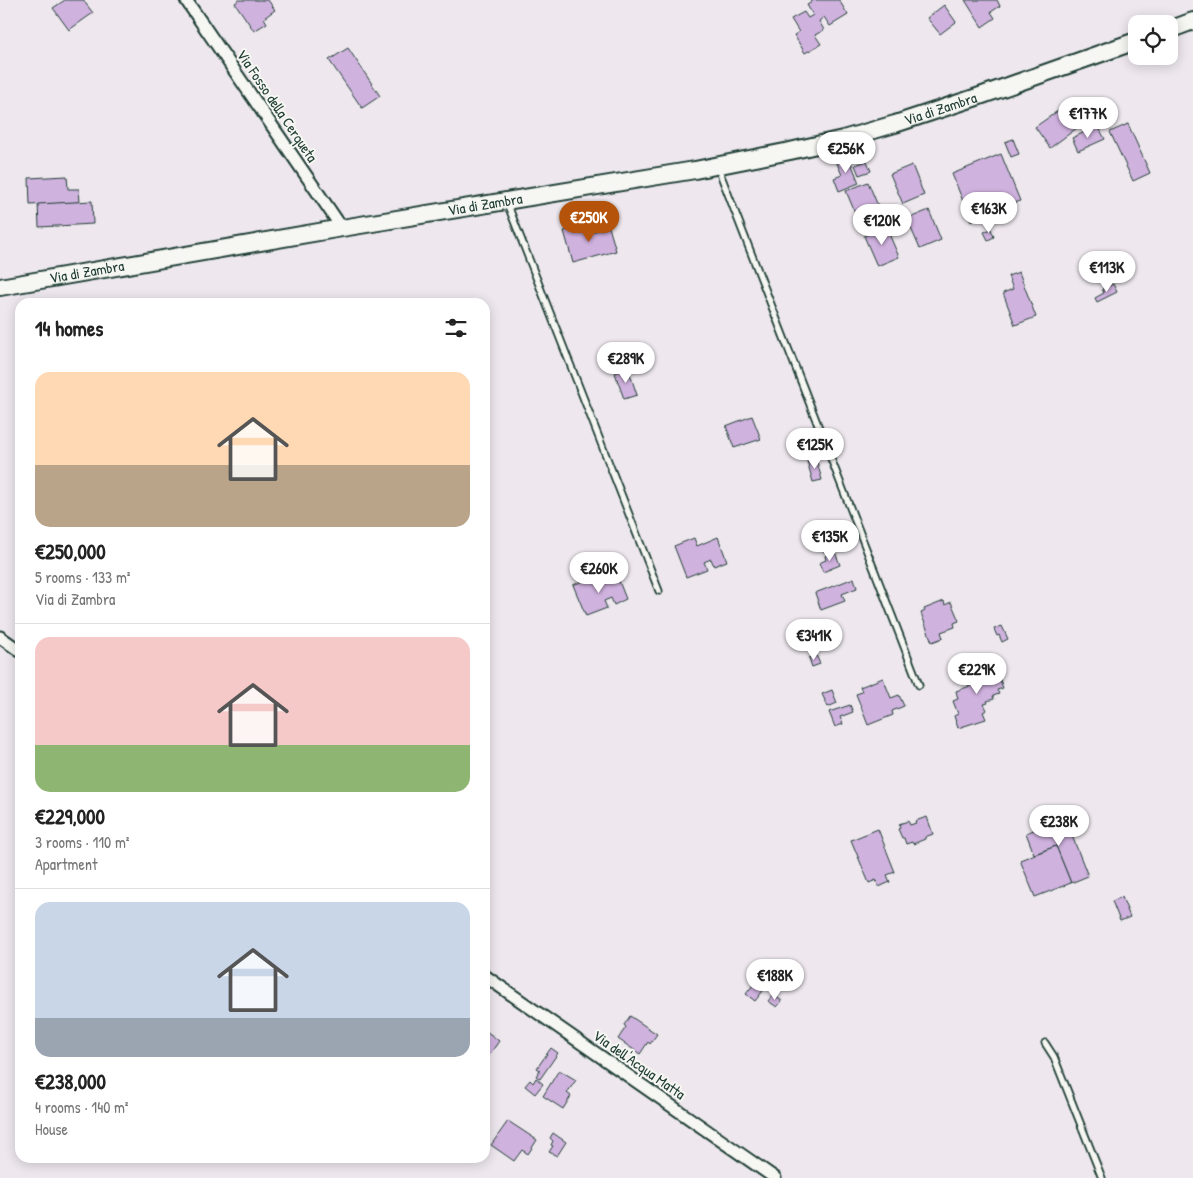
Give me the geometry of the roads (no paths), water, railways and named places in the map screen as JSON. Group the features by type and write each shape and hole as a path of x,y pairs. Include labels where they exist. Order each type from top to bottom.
{"street":[{"name":"Via Fosso della Cerqueta","path":"186,0 342,228"},
{"path":"1178,27 1193,21"},
{"name":"Via di Zambra","path":"0,287 717,166 803,148 867,132 961,103 1128,44"},
{"path":"0,637 15,648"},
{"name":"Via dell'Acqua Matta","path":"490,979 775,1178"}],"lane":[{"path":"717,166 919,685"},
{"path":"507,201 660,591"},
{"path":"1045,1043 1054,1058 1102,1178"}]}
